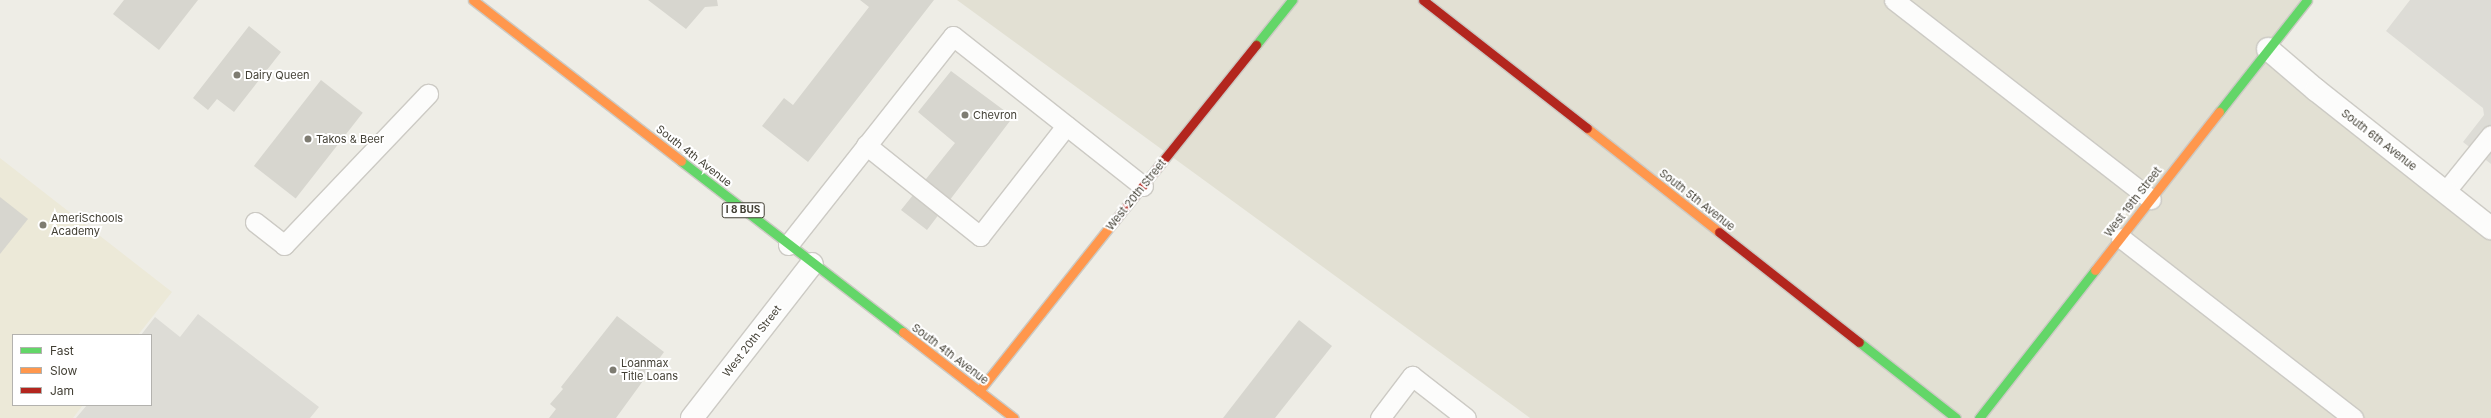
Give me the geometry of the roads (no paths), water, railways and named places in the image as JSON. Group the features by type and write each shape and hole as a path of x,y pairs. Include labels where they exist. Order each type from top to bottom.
{"street":[{"name":"South 4th Avenue","path":"474,0 812,264 1014,418"},
{"name":"West 20th Street","path":"979,391 1292,0"},
{"name":"South 5th Avenue","path":"1423,0 1956,418"},
{"name":"West 19th Street","path":"1979,418 2307,0"},
{"name":"South 6th Avenue","path":"2268,49 2316,90 2491,228"},
{"name":"West 20th Street","path":"692,418 812,264"}],"lane":[{"path":"1894,0 2151,199"},
{"path":"788,245 953,36 1143,186"},
{"path":"255,222 284,245 428,94"},
{"path":"866,145 980,236 1066,126"},
{"path":"2445,192 2491,135"},
{"path":"2121,238 2353,418"},
{"path":"1380,418 1412,376 1466,418"}],"place":[{"name":"Dairy Queen","path":"237,75"},
{"name":"Chevron","path":"965,115"},
{"name":"Takos & Beer","path":"308,139"},
{"name":"AmeriSchools Academy","path":"43,225"},
{"name":"Loanmax Title Loans","path":"613,370"}]}
